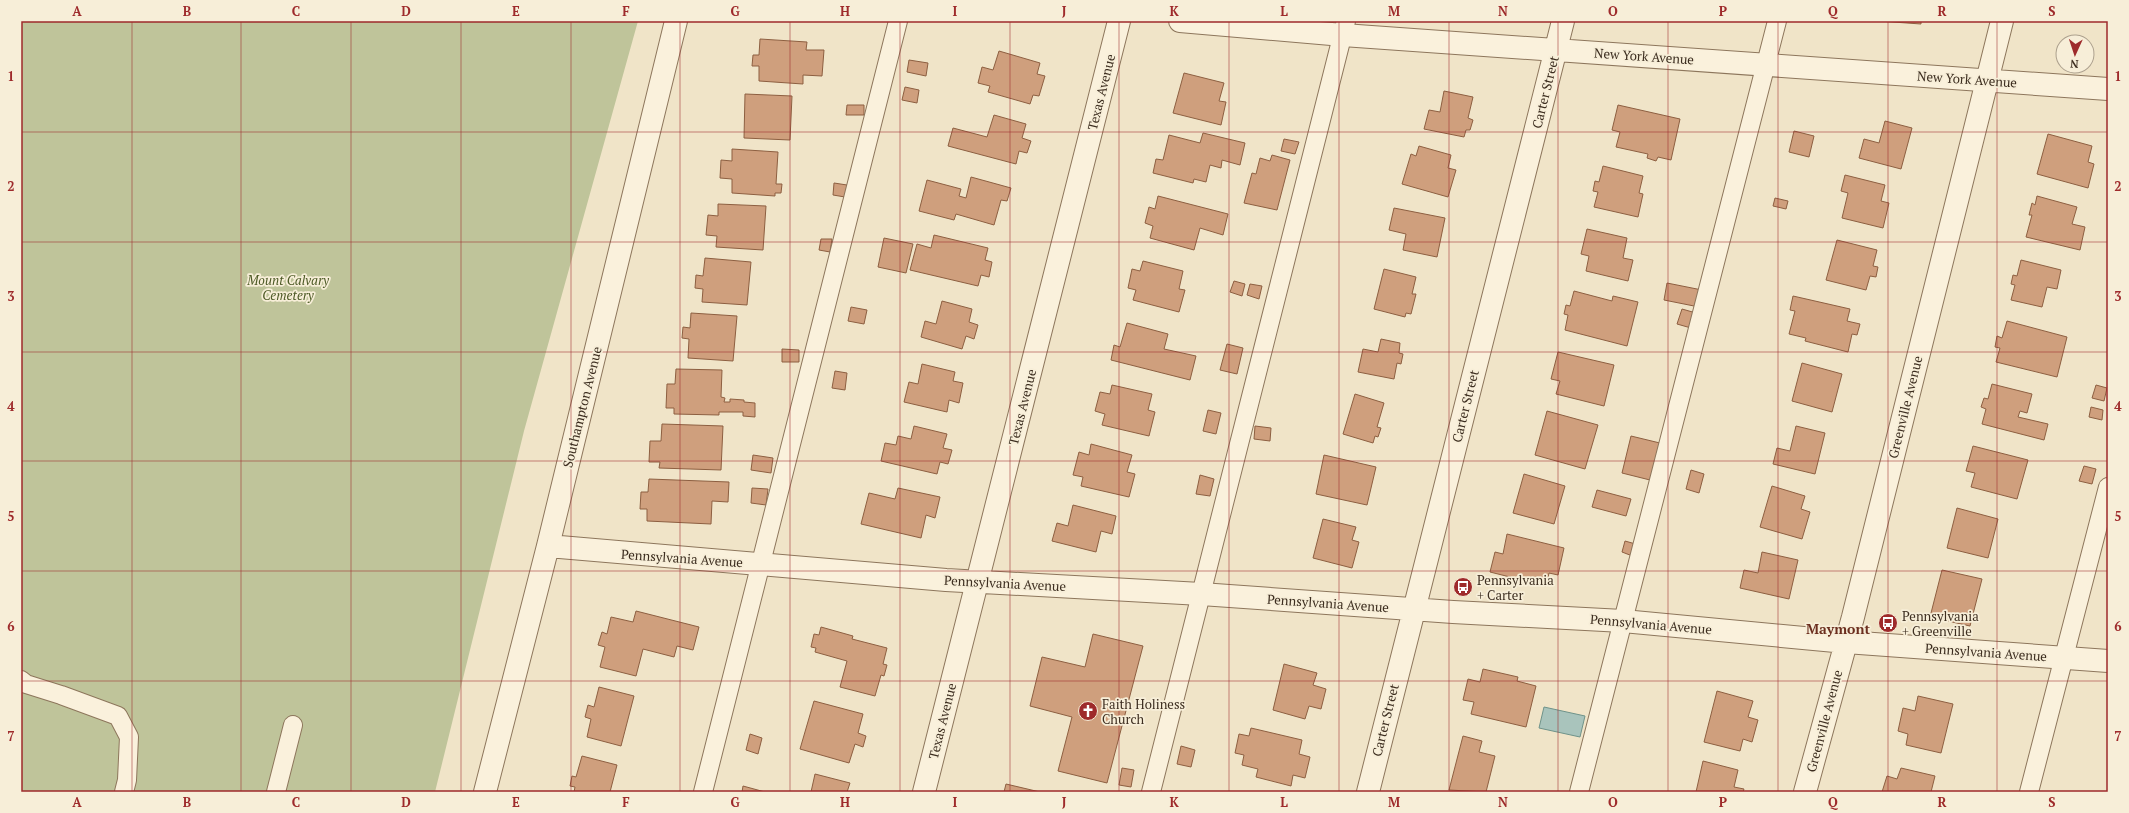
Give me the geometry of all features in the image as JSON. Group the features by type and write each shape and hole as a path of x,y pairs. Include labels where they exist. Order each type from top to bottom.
{"street":[{"name":"Southampton Avenue","path":"485,792 548,546 676,21"},
{"name":"Texas Avenue","path":"924,792 1119,21"},
{"name":"New York Avenue","path":"1180,21 1345,28 1556,50 2108,89"},
{"name":"Carter Street","path":"1368,792 1563,21"},
{"name":"Greenville Avenue","path":"1805,792 1846,642 2002,21"},
{"name":"Pennsylvania Avenue","path":"548,546 977,582 1201,594 1413,610 1623,621 1846,642 2108,661"}],"lane":[{"path":"703,792 898,21"},
{"path":"1579,792 1777,21"},
{"path":"1151,792 1345,28"},
{"path":"2029,792 2108,487"},
{"path":"21,680 26,684 118,716 129,737 127,780 124,792"},
{"path":"276,792 293,724"}],"green space":[{"name":"Mount Calvary Cemetery","path":"21,21 638,21 524,431 435,792 21,792"}],"water":[{"path":"1544,707 1585,716 1580,737 1539,728"}],"building":[{"path":"1879,21 1921,21 1921,24"},
{"path":"760,39 807,42 806,50 824,50 822,76 803,75 803,84 759,81 759,66 752,66 753,55 759,55"},
{"path":"999,51 1040,63 1037,74 1045,76 1039,96 1033,95 1030,104 988,92 990,86 978,83 982,67 993,70"},
{"path":"909,60 928,63 926,76 907,72"},
{"path":"1184,73 1224,83 1219,101 1226,102 1221,125 1173,113"},
{"path":"905,87 919,90 917,103 902,100"},
{"path":"1444,91 1473,97 1468,118 1473,120 1470,130 1466,130 1464,137 1424,129 1429,110 1440,112"},
{"path":"745,94 792,96 790,140 744,138"},
{"path":"847,105 864,105 864,115 846,115"},
{"path":"1618,105 1680,119 1671,160 1658,157 1656,161 1647,158 1648,154 1616,147 1620,132 1612,130"},
{"path":"994,115 1026,124 1022,138 1031,141 1027,153 1019,151 1016,164 948,146 953,128 987,137"},
{"path":"1885,121 1912,128 1901,169 1859,158 1864,139 1879,143"},
{"path":"1794,131 1814,136 1809,157 1789,152"},
{"path":"1203,133 1245,143 1240,165 1222,160 1221,168 1210,165 1206,182 1194,179 1193,183 1153,173 1156,159 1163,160 1169,135 1200,143"},
{"path":"2048,134 2092,146 2088,162 2094,164 2088,188 2037,174"},
{"path":"1284,139 1299,142 1295,154 1281,151"},
{"path":"1419,146 1451,155 1448,168 1456,170 1448,197 1402,184 1411,154 1416,156"},
{"path":"732,149 778,152 776,184 782,184 781,193 775,193 775,196 732,193 732,179 720,178 721,160 732,161"},
{"path":"1272,155 1290,160 1277,210 1244,203 1252,173 1256,174 1260,158 1270,161"},
{"path":"1603,166 1643,176 1639,193 1643,194 1638,217 1594,207 1598,192 1593,191 1595,181 1599,182"},
{"path":"1845,175 1885,185 1881,201 1889,203 1883,228 1842,218 1848,193 1841,191"},
{"path":"971,177 1011,188 1007,201 1001,200 994,225 956,214 954,220 919,211 927,180 961,189 959,196 966,198"},
{"path":"834,183 847,185 845,197 833,195"},
{"path":"1158,196 1228,214 1223,235 1200,228 1194,250 1150,238 1153,226 1145,223 1149,207 1155,209"},
{"path":"2037,196 2077,207 2072,224 2085,227 2080,250 2026,237 2032,215 2029,215 2032,203 2035,205"},
{"path":"1775,198 1788,201 1786,209 1773,206"},
{"path":"718,204 766,206 763,250 716,247 717,236 706,235 708,215 718,216"},
{"path":"1394,208 1445,218 1437,257 1403,250 1406,234 1389,230"},
{"path":"1587,229 1627,238 1623,258 1633,260 1628,281 1586,271 1589,256 1581,254"},
{"path":"934,235 988,248 985,260 992,262 989,277 981,275 978,286 910,270 917,244 931,248"},
{"path":"884,238 913,244 906,273 878,267"},
{"path":"821,239 832,239 830,252 819,250"},
{"path":"1837,240 1877,250 1873,266 1878,267 1876,277 1870,276 1866,290 1826,280"},
{"path":"705,258 751,262 747,305 702,302 703,289 695,288 696,275 703,276"},
{"path":"2021,260 2061,270 2057,289 2047,287 2042,307 2011,300 2015,285 2011,284 2013,275 2017,276"},
{"path":"1143,261 1183,271 1179,289 1185,290 1179,312 1133,300 1136,290 1128,288 1132,269 1140,271"},
{"path":"1384,269 1416,277 1412,294 1416,294 1411,314 1406,313 1405,317 1374,309"},
{"path":"1234,281 1245,284 1242,296 1230,292"},
{"path":"1667,283 1702,290 1699,307 1664,300"},
{"path":"1250,284 1262,286 1259,299 1247,295"},
{"path":"1574,291 1612,301 1613,296 1638,302 1627,346 1565,330 1568,315 1564,314 1566,305 1570,306"},
{"path":"1793,296 1850,309 1847,321 1860,324 1857,335 1852,334 1848,352 1805,341 1806,338 1789,334 1795,311 1790,310"},
{"path":"942,301 972,309 969,322 978,325 974,339 966,336 962,349 921,337 925,321 936,324"},
{"path":"851,307 867,310 864,324 848,321"},
{"path":"1682,309 1696,313 1691,328 1677,324"},
{"path":"691,313 737,316 733,361 688,358 689,339 682,338 683,327 690,328"},
{"path":"2007,321 2067,337 2057,377 1996,362 2000,348 1995,347 1997,336 2002,338"},
{"path":"1127,323 1168,334 1164,349 1196,356 1190,380 1111,360 1114,345 1120,347"},
{"path":"1381,339 1400,343 1399,353 1403,354 1401,364 1397,363 1394,379 1358,372 1363,349 1378,352"},
{"path":"1227,344 1243,348 1237,374 1220,370"},
{"path":"782,349 799,350 799,362 782,362"},
{"path":"1558,352 1614,365 1604,406 1556,394 1560,381 1551,379"},
{"path":"1802,363 1842,374 1832,412 1792,401"},
{"path":"922,364 955,372 953,381 963,383 959,403 949,400 947,412 904,402 909,382 918,384"},
{"path":"676,369 722,370 721,397 725,398 724,402 730,402 730,399 744,400 744,402 755,403 755,417 743,416 743,412 719,412 719,415 674,414 674,408 666,408 667,384 675,384"},
{"path":"835,371 847,373 845,390 832,388"},
{"path":"1992,384 2032,394 2027,413 2020,411 2018,417 2048,424 2044,440 1982,424 1986,409 1981,407 1984,398 1988,399"},
{"path":"1112,385 1152,394 1148,410 1155,412 1149,436 1102,425 1105,414 1095,411 1100,392 1110,394"},
{"path":"2096,385 2107,388 2104,401 2092,398"},
{"path":"1355,394 1384,403 1377,427 1381,428 1378,437 1375,436 1373,443 1343,434"},
{"path":"2091,407 2103,410 2102,420 2089,417"},
{"path":"1208,410 1221,413 1216,434 1203,431"},
{"path":"1547,411 1598,425 1585,469 1535,455"},
{"path":"662,424 723,426 721,470 659,468 660,462 649,462 650,441 661,441"},
{"path":"914,426 947,434 943,448 952,450 948,464 940,462 937,474 881,461 885,443 896,445 898,436 911,439"},
{"path":"1255,426 1271,428 1270,441 1254,439"},
{"path":"1796,426 1825,433 1815,474 1773,464 1777,448 1790,451"},
{"path":"1631,436 1664,444 1654,481 1622,473"},
{"path":"1091,444 1132,455 1127,472 1135,474 1129,497 1081,486 1083,477 1073,475 1079,452 1089,455"},
{"path":"1973,446 2028,460 2017,499 1971,487 1975,473 1966,471"},
{"path":"753,455 773,458 771,473 751,470"},
{"path":"1324,455 1376,467 1367,505 1316,494"},
{"path":"2084,466 2096,469 2092,484 2079,481"},
{"path":"1691,470 1704,474 1699,493 1686,489"},
{"path":"1524,474 1565,486 1554,524 1513,513"},
{"path":"1200,475 1214,479 1210,496 1196,494"},
{"path":"649,479 729,482 728,502 712,501 711,524 647,521 647,509 640,509 641,492 648,492"},
{"path":"1772,486 1805,496 1801,509 1810,512 1802,539 1760,527"},
{"path":"752,488 768,489 766,505 751,503"},
{"path":"898,488 940,497 935,518 926,515 921,538 861,524 869,493 895,499"},
{"path":"1597,490 1631,499 1626,516 1592,507"},
{"path":"1073,505 1116,516 1112,534 1101,531 1096,552 1052,541 1057,523 1068,526"},
{"path":"1957,508 1998,519 1988,558 1947,548"},
{"path":"1323,519 1356,527 1352,540 1359,542 1352,568 1313,558"},
{"path":"1507,534 1564,548 1558,575 1549,573 1546,586 1490,572 1495,552 1503,554"},
{"path":"1625,541 1639,545 1635,557 1622,552"},
{"path":"1762,552 1798,560 1789,599 1740,588 1744,570 1758,573"},
{"path":"1942,570 1982,579 1970,626 1930,617"},
{"path":"636,611 699,627 693,650 677,646 674,657 643,649 636,676 600,667 605,647 598,645 602,632 607,634 611,617 633,622"},
{"path":"821,627 853,636 852,639 887,648 883,664 887,665 884,676 881,675 875,696 840,687 847,661 815,652 816,648 811,647 814,634 819,635"},
{"name":"Faith Holiness Church","path":"1093,634 1143,646 1107,783 1058,771 1072,717 1030,706 1042,657 1085,667"},
{"path":"1284,664 1317,673 1313,685 1326,689 1321,709 1309,706 1305,719 1273,710"},
{"path":"1483,669 1518,677 1517,681 1536,686 1526,727 1471,714 1474,702 1463,700 1468,679 1480,682"},
{"path":"599,687 634,696 621,746 587,737 591,719 585,717 588,705 594,707"},
{"path":"1717,691 1753,701 1748,717 1758,720 1752,742 1743,739 1740,751 1704,742"},
{"path":"1918,696 1953,704 1941,753 1906,745 1908,734 1898,731 1903,708 1915,711"},
{"path":"814,701 863,714 858,733 866,736 863,747 855,744 849,763 800,749"},
{"path":"1251,728 1302,740 1299,754 1310,757 1305,778 1293,775 1291,786 1256,777 1258,769 1242,765 1244,755 1235,753 1239,734 1249,736"},
{"path":"750,734 762,738 758,754 746,750"},
{"path":"1463,736 1482,741 1479,752 1495,756 1486,792 1449,790"},
{"path":"1181,746 1195,750 1191,767 1177,764"},
{"path":"582,756 617,765 610,792 574,792 575,787 570,786 572,776 576,777"},
{"path":"1703,761 1738,770 1734,787 1744,789 1743,792 1696,792"},
{"path":"1122,768 1134,770 1131,787 1119,785"},
{"path":"1901,768 1935,776 1931,792 1882,792 1887,776 1897,779"},
{"path":"815,774 850,783 847,792 811,792"},
{"path":"1006,784 1040,792 1004,792"},
{"path":"743,786 765,792 742,792"}],"place":[{"name":"Pennsylvania + Carter","path":"1463,587"},
{"name":"Pennsylvania + Greenville","path":"1888,623"},
{"name":"Faith Holiness Church","path":"1088,711"}],"district":[{"name":"Maymont","path":"1838,628"}]}
